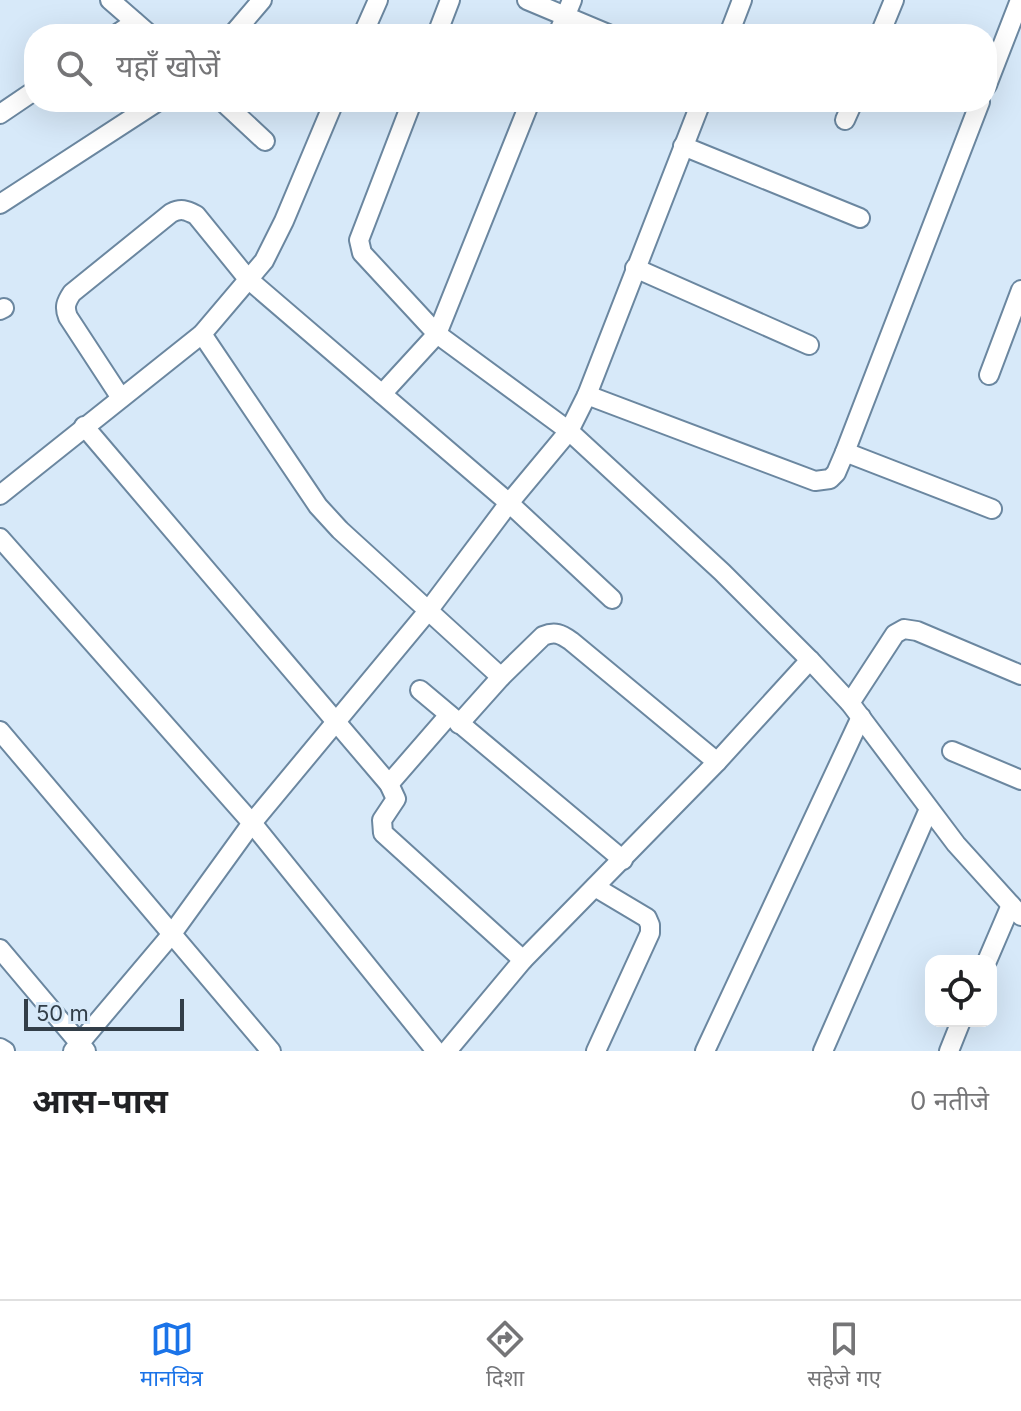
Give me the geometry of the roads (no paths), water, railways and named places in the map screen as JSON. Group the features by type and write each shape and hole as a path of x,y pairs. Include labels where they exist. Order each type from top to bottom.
{"street":[{"path":"110,0 137,24"},
{"path":"242,24 262,0"},
{"path":"367,24 378,0"},
{"path":"441,24 450,0"},
{"path":"527,0 565,17"},
{"path":"733,24 742,0"},
{"path":"884,24 894,0"},
{"path":"997,57 1017,2"},
{"path":"0,114 24,98"},
{"path":"0,204 142,112"},
{"path":"234,112 265,141"},
{"path":"0,495 202,334 264,261 330,112"},
{"path":"408,112 359,240 362,253 437,334 569,431 722,572 856,710 956,844 1016,911 990,955"},
{"path":"382,394 437,334 526,112"},
{"path":"0,949 79,1048 171,935 252,823 428,611 509,503 569,431 587,395 697,112"},
{"path":"845,120 849,112"},
{"path":"587,395 815,481 830,479 845,452 976,112"},
{"path":"683,146 860,218"},
{"path":"121,398 65,309 72,293 179,209 196,215 248,279 509,503 612,599"},
{"path":"635,268 809,345"},
{"path":"989,375 1021,290"},
{"path":"202,334 318,506 340,530 501,677"},
{"path":"84,426 389,784 396,799 382,820 383,833 523,960"},
{"path":"845,452 992,509"},
{"path":"0,538 252,823 436,1051"},
{"path":"705,1051 856,710 895,634 904,629 917,631 1021,675"},
{"path":"389,784 543,636 553,632 563,635 717,762"},
{"path":"447,1051 523,960 717,762 810,660"},
{"path":"420,690 623,860"},
{"path":"0,731 271,1051"},
{"path":"952,751 1021,780"},
{"path":"823,1051 929,809"},
{"path":"595,887 647,918 650,925 650,933 596,1051"},
{"path":"949,1051 959,1027"}]}
